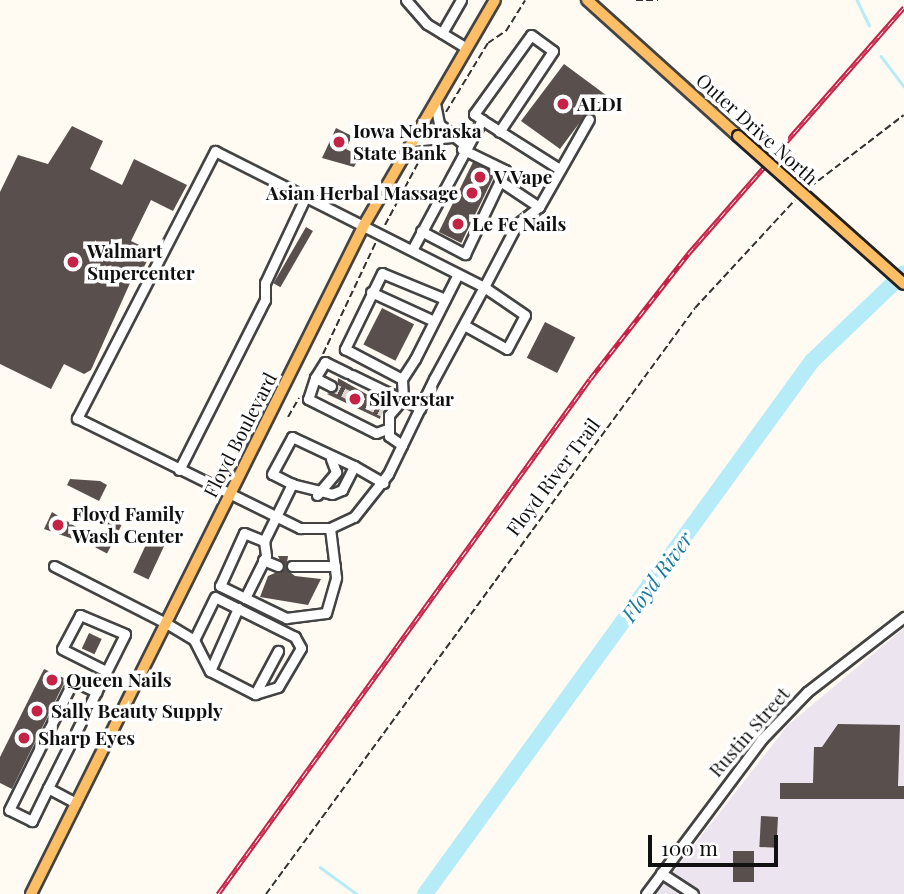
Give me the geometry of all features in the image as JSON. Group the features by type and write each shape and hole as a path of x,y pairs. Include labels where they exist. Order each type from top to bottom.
{"main road":[{"name":"Floyd Boulevard","path":"31,894 364,225 434,98 495,0"},
{"name":"Outer Drive North","path":"587,0 904,284"}],"street":[{"path":"406,0 442,33 465,47"},
{"path":"442,33 461,0"},
{"path":"499,132 553,51 531,35 474,114 499,132 558,168"},
{"path":"421,231 466,254 505,170 461,144 439,124 434,98"},
{"path":"464,325 507,349 525,315 523,308 484,287 215,151 77,418 229,496 300,528 330,528 354,517 383,483 420,408 464,325 484,287 517,224 539,206 558,168 589,119"},
{"path":"412,250 461,144 482,120"},
{"path":"410,142 461,144"},
{"path":"500,181 539,206"},
{"path":"179,470 265,299 265,282 306,197"},
{"path":"402,379 345,349 371,292 387,272 445,299"},
{"path":"403,399 402,379 458,274"},
{"path":"371,292 434,321"},
{"path":"387,429 376,433 305,396 325,362 420,408"},
{"path":"315,378 331,386"},
{"path":"402,445 387,429 386,414 403,399"},
{"path":"354,466 342,490 317,495 272,474 287,441 297,437 354,466 383,483"},
{"path":"287,441 337,464 327,487 317,495"},
{"path":"245,598 263,560 264,541 292,484"},
{"path":"220,586 286,618 316,618 326,613 335,566 330,528"},
{"path":"194,640 244,533 264,541"},
{"path":"263,560 278,566"},
{"path":"54,566 194,640 210,671 255,694 278,687 301,648 295,637 215,597"},
{"path":"292,566 335,566"},
{"path":"210,671 238,608"},
{"path":"97,692 73,681 9,810 32,821 97,692 125,634 80,615 62,649 106,671"},
{"name":"Rustin Street","path":"646,894 762,740 807,692 904,617"},
{"path":"255,694 278,651"},
{"path":"48,789 76,803"},
{"path":"661,873 688,893"}],"path":[{"path":"441,120 488,43 506,31 525,0"},
{"path":"636,0 658,0"},
{"path":"807,190 904,115"},
{"path":"384,227 430,140"},
{"name":"Floyd River Trail","path":"266,894 695,308 796,200"},
{"path":"321,357 374,246"},
{"path":"288,417 305,396"}],"shaded area":[{"path":"904,628 904,894 656,894 788,725"}],"building":[{"name":"ALDI","path":"564,64 610,98 603,108 595,102 560,149 521,121"},
{"name":"Walmart Supercenter","path":"72,126 103,141 90,169 122,185 134,159 187,185 173,211 151,200 131,241 152,251 140,275 135,272 91,370 84,374 64,364 51,389 0,364 0,192 18,155 48,164"},
{"name":"Iowa Nebraska State Bank","path":"336,128 352,136 346,149 360,156 354,167 322,158"},
{"path":"473,162 495,173 461,243 439,232"},
{"path":"306,227 313,231 280,287 274,283"},
{"path":"382,308 414,324 395,361 363,345"},
{"path":"545,322 575,337 557,373 527,358"},
{"name":"Silverstar","path":"338,378 384,404 380,419 327,394 337,390"},
{"path":"70,479 100,481 107,485 99,501 67,485"},
{"name":"Floyd Family Wash Center","path":"52,512 78,528 73,539 44,529"},
{"path":"110,519 122,525 107,553 95,548"},
{"path":"150,536 165,543 149,579 133,572"},
{"path":"278,556 288,556 286,569 295,576 321,579 308,605 260,597 268,576 284,569"},
{"path":"89,633 102,639 95,654 82,648"},
{"path":"44,669 66,679 12,789 0,783 0,757"},
{"path":"838,724 900,725 898,786 904,786 904,799 780,799 780,783 813,783 814,747 822,747"},
{"path":"761,816 778,817 776,848 759,847"},
{"path":"733,851 754,851 754,882 733,882"}],"waterway":[{"path":"857,0 869,25"},
{"path":"881,56 904,86"},
{"name":"Floyd River","path":"425,894 812,361 904,273"},
{"path":"320,867 357,894"}],"tunnel":[{"path":"331,386 383,412"}],"railway":[{"path":"218,894 590,379 688,254 904,7"}],"place":[{"name":"ALDI","path":"563,104"},
{"name":"Iowa Nebraska State Bank","path":"339,142"},
{"name":"V Vape","path":"480,177"},
{"name":"Asian Herbal Massage","path":"472,193"},
{"name":"Le Fe Nails","path":"458,224"},
{"name":"Walmart Supercenter","path":"73,262"},
{"name":"Silverstar","path":"355,399"},
{"name":"Floyd Family Wash Center","path":"58,525"},
{"name":"Queen Nails","path":"52,680"},
{"name":"Sally Beauty Supply","path":"37,711"},
{"name":"Sharp Eyes","path":"24,738"}]}
